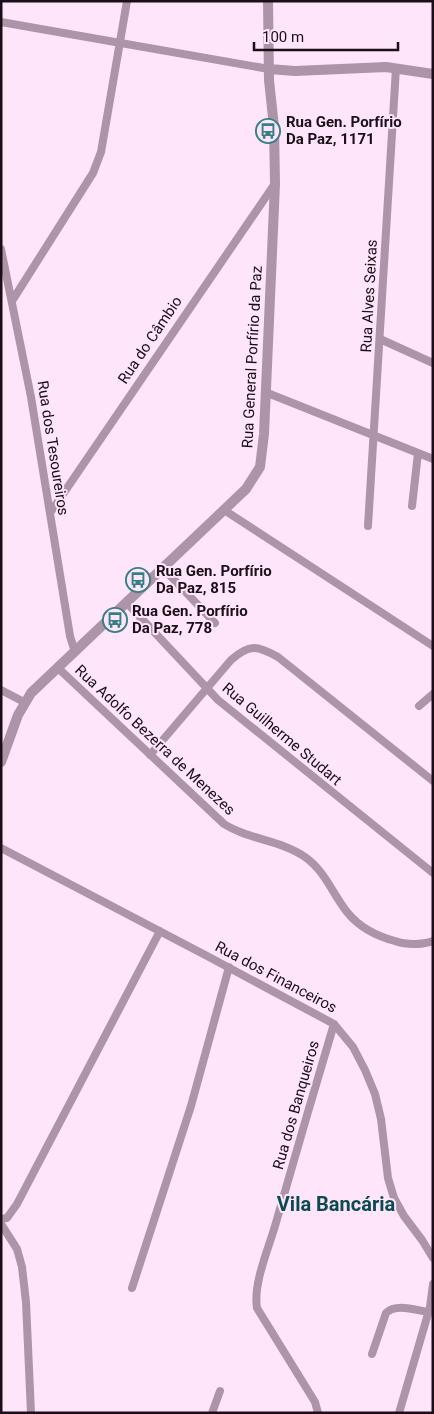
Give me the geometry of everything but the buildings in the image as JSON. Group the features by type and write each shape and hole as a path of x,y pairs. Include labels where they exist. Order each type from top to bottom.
{"street":[{"path":"12,301 80,195 97,164 101,152 126,1"},
{"name":"Rua General Porfírio da Paz","path":"1,762 18,715 31,693 246,489 260,467 264,434 275,183 274,127 269,69 268,1"},
{"path":"1,22 269,69 295,71 396,68 433,74"},
{"name":"Rua Alves Seixas","path":"368,526 396,68"},
{"name":"Rua do Câmbio","path":"50,513 275,183"},
{"name":"Rua dos Tesoureiros","path":"1,249 31,397 70,636 75,652"},
{"path":"380,339 433,363"},
{"path":"266,392 374,437 433,459"},
{"path":"412,506 418,453"},
{"path":"224,510 433,646"},
{"path":"163,568 215,623"},
{"name":"Rua Guilherme Studart","path":"127,603 206,688 320,783 433,873"},
{"path":"150,755 206,688 240,652 257,647 278,657 433,780"},
{"name":"Rua Adolfo Bezerra de Menezes","path":"58,668 224,824 234,830 274,842 304,856 324,875 347,912 365,928 388,939 402,943 433,941"},
{"path":"1,690 24,702"},
{"path":"419,706 433,694"},
{"name":"Rua dos Financeiros","path":"1,848 334,1024 353,1047 366,1070 375,1094 381,1119 388,1178 394,1198 433,1258"},
{"path":"1,1219 7,1218 17,1204 160,931"},
{"path":"132,1288 191,1106 229,967"},
{"name":"Rua dos Banqueiros","path":"318,1413 315,1402 257,1308 256,1290 334,1024"},
{"path":"1,1224 17,1249 22,1267 26,1302 31,1413"},
{"path":"400,1413 428,1312 433,1284"},
{"path":"372,1354 388,1310 396,1307 428,1312"},
{"path":"212,1413 220,1391"}],"place":[{"name":"Rua Gen. Porfírio Da Paz, 1171","path":"268,131"},
{"name":"Rua Gen. Porfírio Da Paz, 815","path":"138,580"},
{"name":"Rua Gen. Porfírio Da Paz, 778","path":"115,620"}],"district":[{"name":"Vila Bancária","path":"336,1204"}]}
